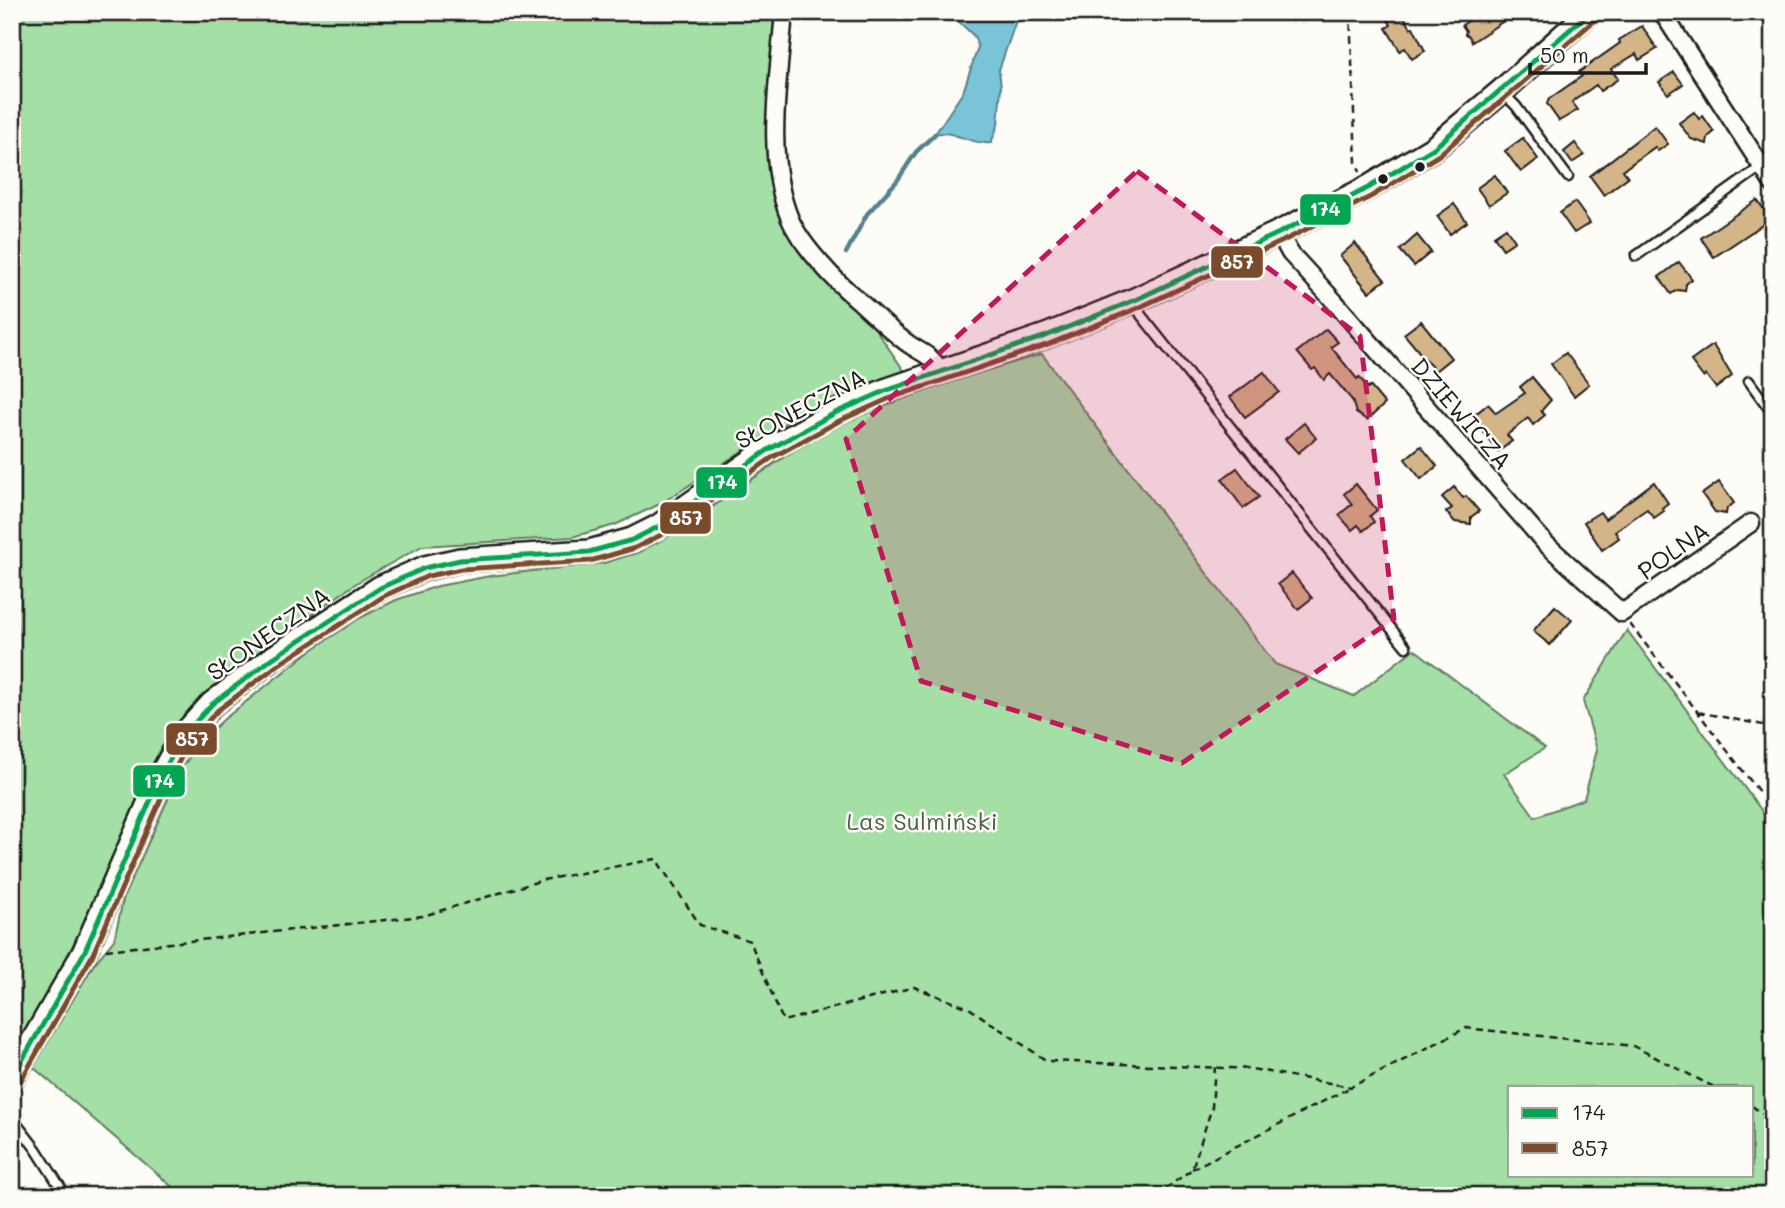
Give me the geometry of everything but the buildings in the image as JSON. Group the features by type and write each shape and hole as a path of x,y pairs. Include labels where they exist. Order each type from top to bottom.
{"street":[{"path":"784,12 776,109 778,184 791,221 842,287 904,341 933,359 942,373"},
{"name":"SŁONECZNA","path":"12,1078 84,953 177,745 212,705 273,658 380,588 425,568 460,560 589,552 632,541 658,527 768,450 835,413 885,391 1046,336 1135,300 1279,233 1368,188 1434,148 1502,92 1590,12"},
{"path":"1662,12 1773,184"},
{"name":"DZIEWICZA","path":"1279,233 1290,253 1335,301 1545,544 1622,613"},
{"name":"POLNA","path":"1622,613 1751,523"}],"lane":[{"path":"1502,92 1516,106 1568,177"},
{"path":"1636,256 1761,167"},
{"path":"1135,300 1142,315 1406,647"},
{"path":"1749,381 1773,414"},
{"path":"12,1118 66,1196"}],"path":[{"path":"1350,12 1356,162 1368,188"},
{"path":"1622,613 1773,810"},
{"path":"1698,712 1773,727"},
{"path":"84,953 423,916 543,880 656,859 700,925 750,941 783,1021 914,987 969,1008 1047,1061 1252,1069 1350,1087"},
{"path":"1156,1196 1192,1169 1466,1028 1633,1046 1712,1086"},
{"path":"1192,1169 1212,1107 1215,1067"},
{"path":"1754,1107 1773,1121"}],"highlighted area":[{"path":"1137,171 1360,336 1394,619 1182,763 921,681 846,439"}],"green space":[{"path":"12,12 779,12 772,98 787,228 872,324 907,375 876,384 798,415 660,504 615,525 572,537 422,546 358,582 240,665 177,725 147,776 92,905 47,1000 12,1052"},
{"name":"Las Sulmiński","path":"1042,354 1275,664 1354,696 1414,649 1545,748 1504,774 1535,817 1584,799 1597,750 1583,701 1627,630 1773,826 1773,1196 183,1196 33,1067 94,964 114,940 124,896 183,766 203,739 223,720 310,651 358,619 396,600 438,586 490,576 604,563 639,552 679,530 809,440 872,410 961,378"}],"water":[{"path":"953,12 1019,12 999,70 1001,87 998,125 991,143 935,134 963,92 978,47 974,36 955,18"}],"waterway":[{"path":"846,253 867,214 897,181 916,152 935,134"}],"transit line":[{"name":"174","path":"12,1078 84,953 162,774 183,736 212,704 273,658 380,588 425,568 460,560 589,552 632,540 658,527 768,450 835,413 885,391 1046,336 1135,300 1279,233 1368,188 1434,148 1590,12"},
{"name":"857","path":"20,1082 92,956 170,778 190,741 218,710 278,665 384,596 428,576 461,569 590,561 635,548 663,534 773,457 839,421 888,399 1049,344 1138,308 1283,241 1372,196 1439,155 1596,19"}]}
